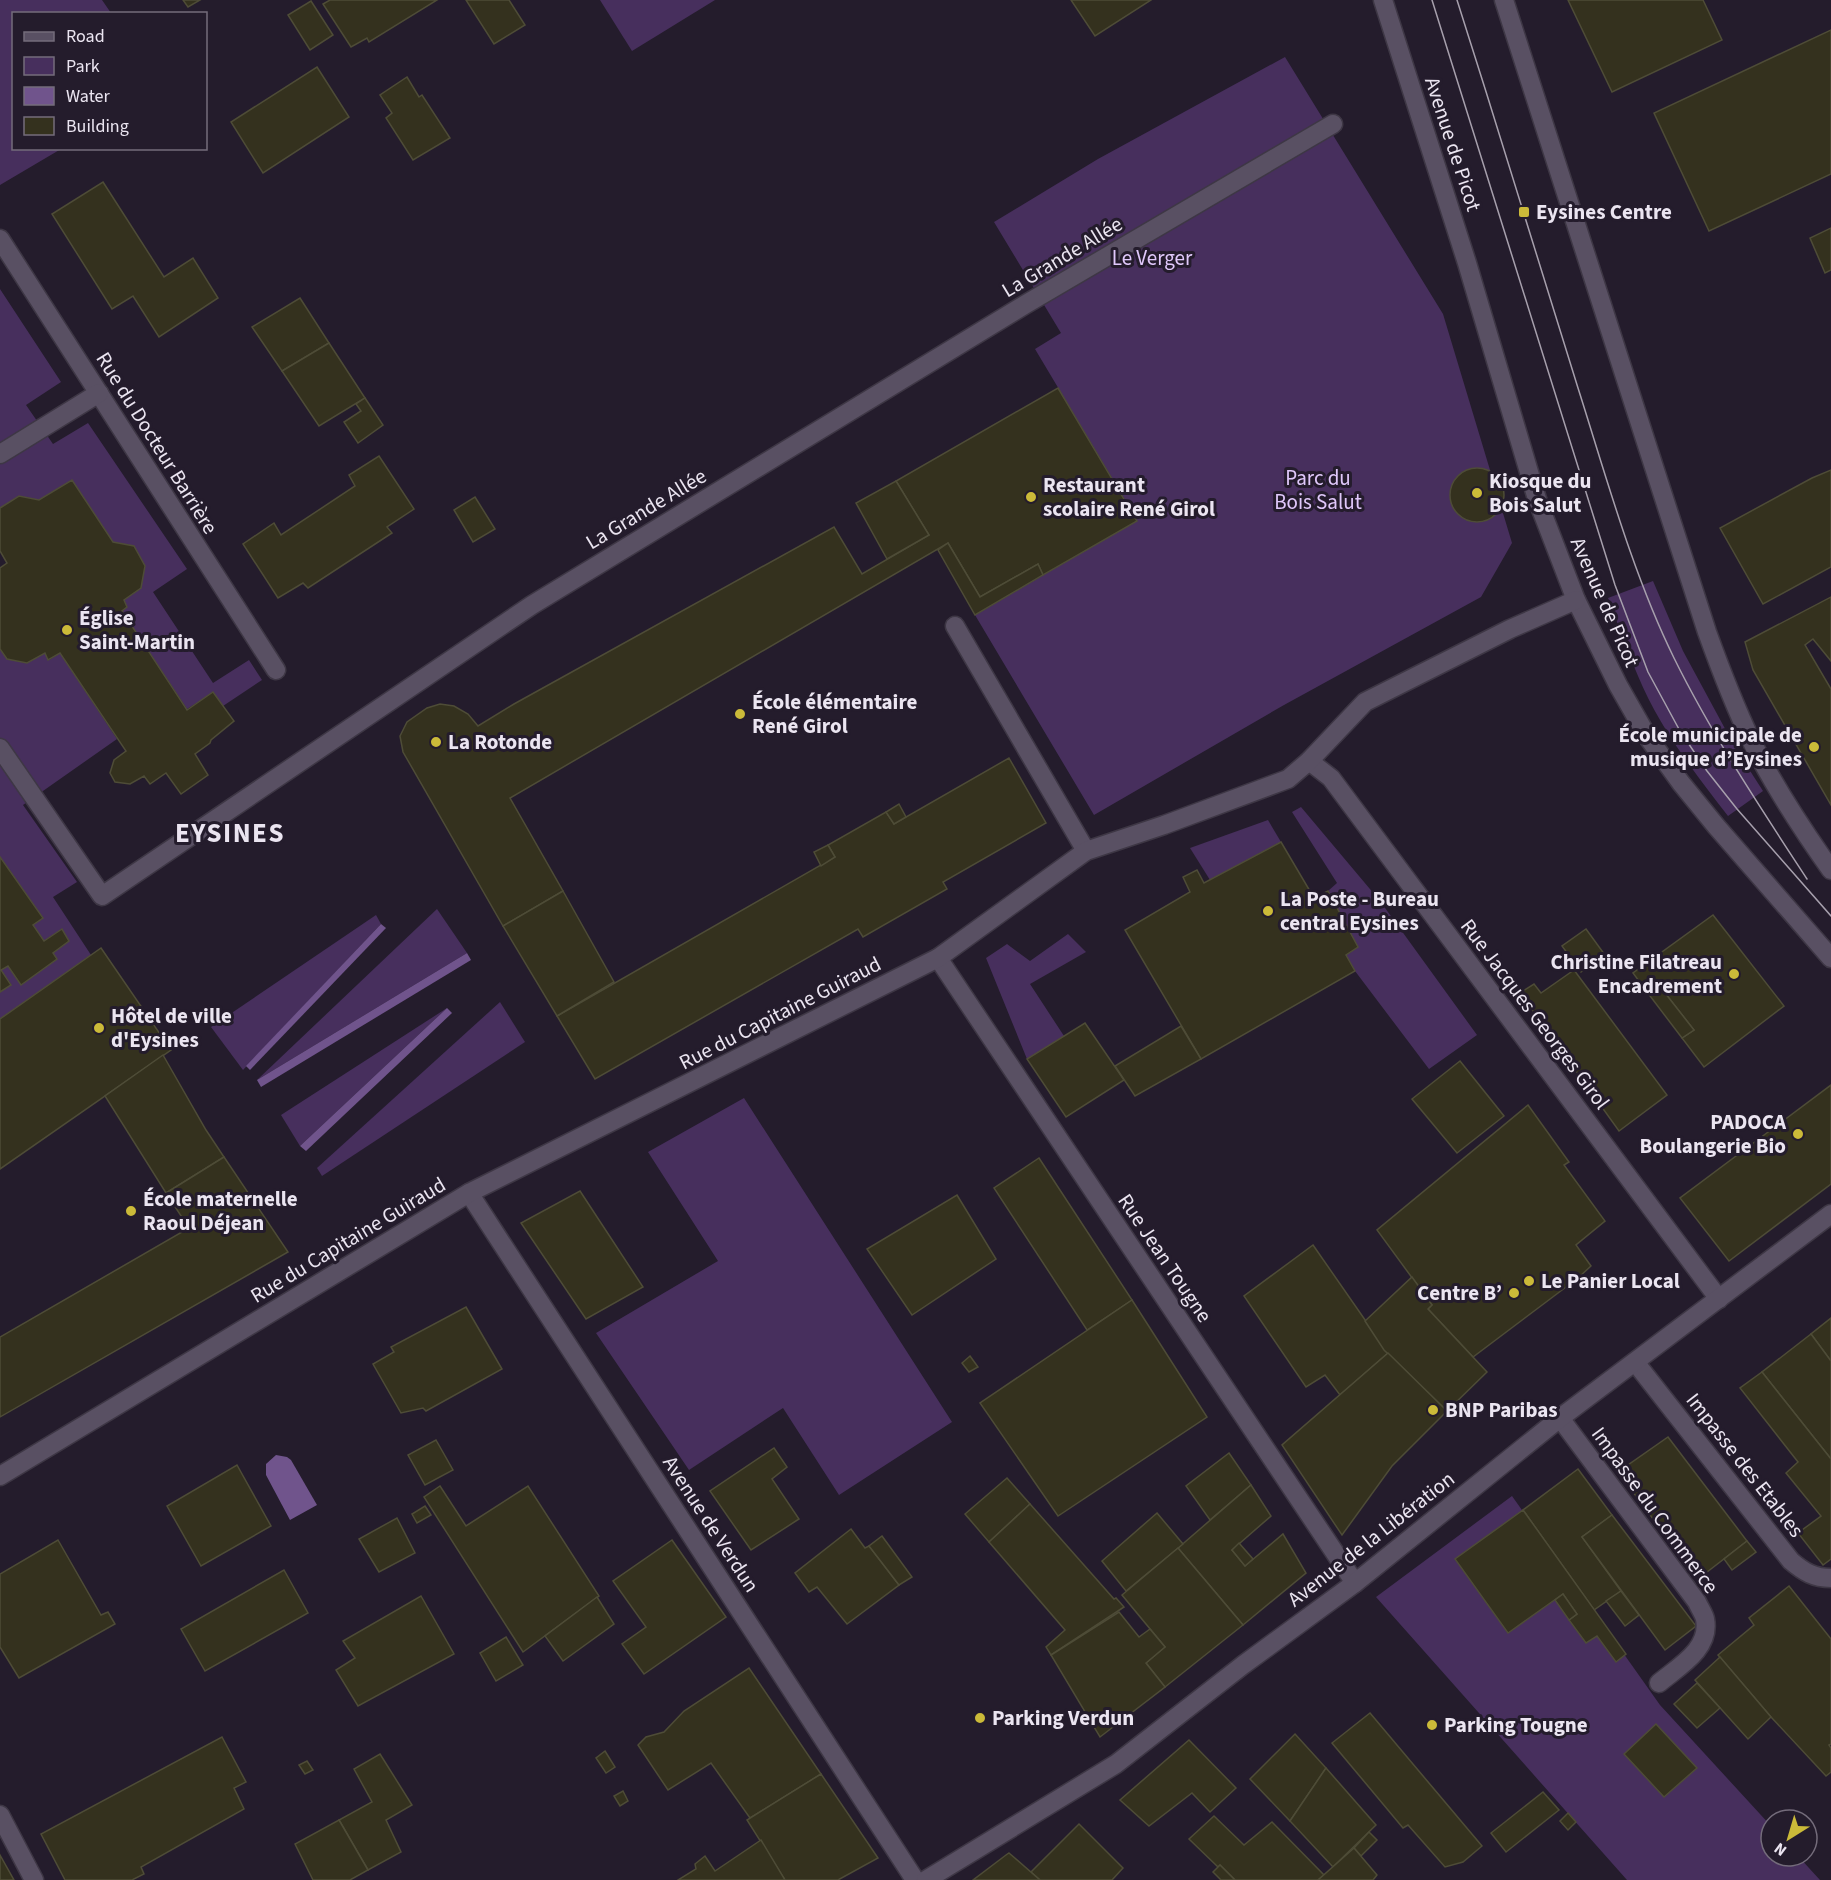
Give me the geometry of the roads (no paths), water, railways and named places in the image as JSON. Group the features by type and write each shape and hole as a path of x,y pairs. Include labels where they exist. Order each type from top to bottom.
{"street":[{"name":"Avenue de Picot","path":"1383,0 1470,274 1537,499 1576,600 1618,685 1647,736 1716,826 1831,958"},
{"path":"1504,0 1707,632 1728,688 1751,741 1773,780 1831,870"},
{"name":"La Grande Allée","path":"0,748 102,896 532,605 1026,304 1333,124"},
{"name":"Rue du Docteur Barrière","path":"0,239 276,670"},
{"path":"0,454 99,393"},
{"name":"Rue du Capitaine Guiraud","path":"0,1476 469,1193 938,958 1086,851 1288,779 1309,761 1365,702 1510,629 1576,600"},
{"path":"955,626 1086,851"},
{"name":"Rue Jacques Georges Girol","path":"1309,761 1331,778 1719,1299"},
{"name":"Rue Jean Tougne","path":"938,958 1355,1582"},
{"name":"Avenue de Verdun","path":"469,1193 915,1880"},
{"name":"Avenue de la Libération","path":"926,1880 1116,1764 1243,1665 1355,1582 1560,1418 1831,1214"},
{"name":"Impasse des Etables","path":"1635,1362 1791,1561 1804,1572 1817,1577 1831,1578"},
{"name":"Impasse du Commerce","path":"1560,1418 1697,1602 1705,1618 1705,1634 1699,1649 1659,1683"},
{"path":"0,1815 34,1880"}],"water":[{"path":"381,924 386,928 250,1070 246,1066"},
{"path":"467,953 471,960 261,1087 257,1080"},
{"path":"447,1008 452,1013 306,1151 300,1146"},
{"path":"276,1455 291,1460 317,1505 290,1520 266,1475 266,1464"}],"tram line":[{"path":"1432,0 1615,585 1648,672 1680,731 1707,771 1737,809 1831,916"},
{"path":"1457,0 1610,490 1659,626 1704,715 1807,879"}],"place":[{"name":"Eysines Centre","path":"1524,212"},
{"name":"Kiosque du Bois Salut","path":"1477,493"},
{"name":"Restaurant scolaire René Girol","path":"1031,497"},
{"name":"Église Saint-Martin","path":"67,630"},
{"name":"École élémentaire René Girol","path":"740,714"},
{"name":"La Rotonde","path":"436,742"},
{"name":"École municipale de musique d’Eysines","path":"1814,747"},
{"name":"La Poste - Bureau central Eysines","path":"1268,911"},
{"name":"Christine Filatreau Encadrement","path":"1734,974"},
{"name":"Hôtel de ville d'Eysines","path":"99,1028"},
{"name":"PADOCA Boulangerie Bio","path":"1798,1134"},
{"name":"École maternelle Raoul Déjean","path":"131,1211"},
{"name":"Le Panier Local","path":"1529,1281"},
{"name":"Centre B’","path":"1514,1293"},
{"name":"BNP Paribas","path":"1433,1410"},
{"name":"Parking Verdun","path":"980,1718"},
{"name":"Parking Tougne","path":"1432,1725"}],"district":[{"name":"EYSINES","path":"230,833"}],"park label":[{"name":"Le Verger","path":"1152,258"},
{"name":"Parc du Bois Salut","path":"1318,490"}]}
